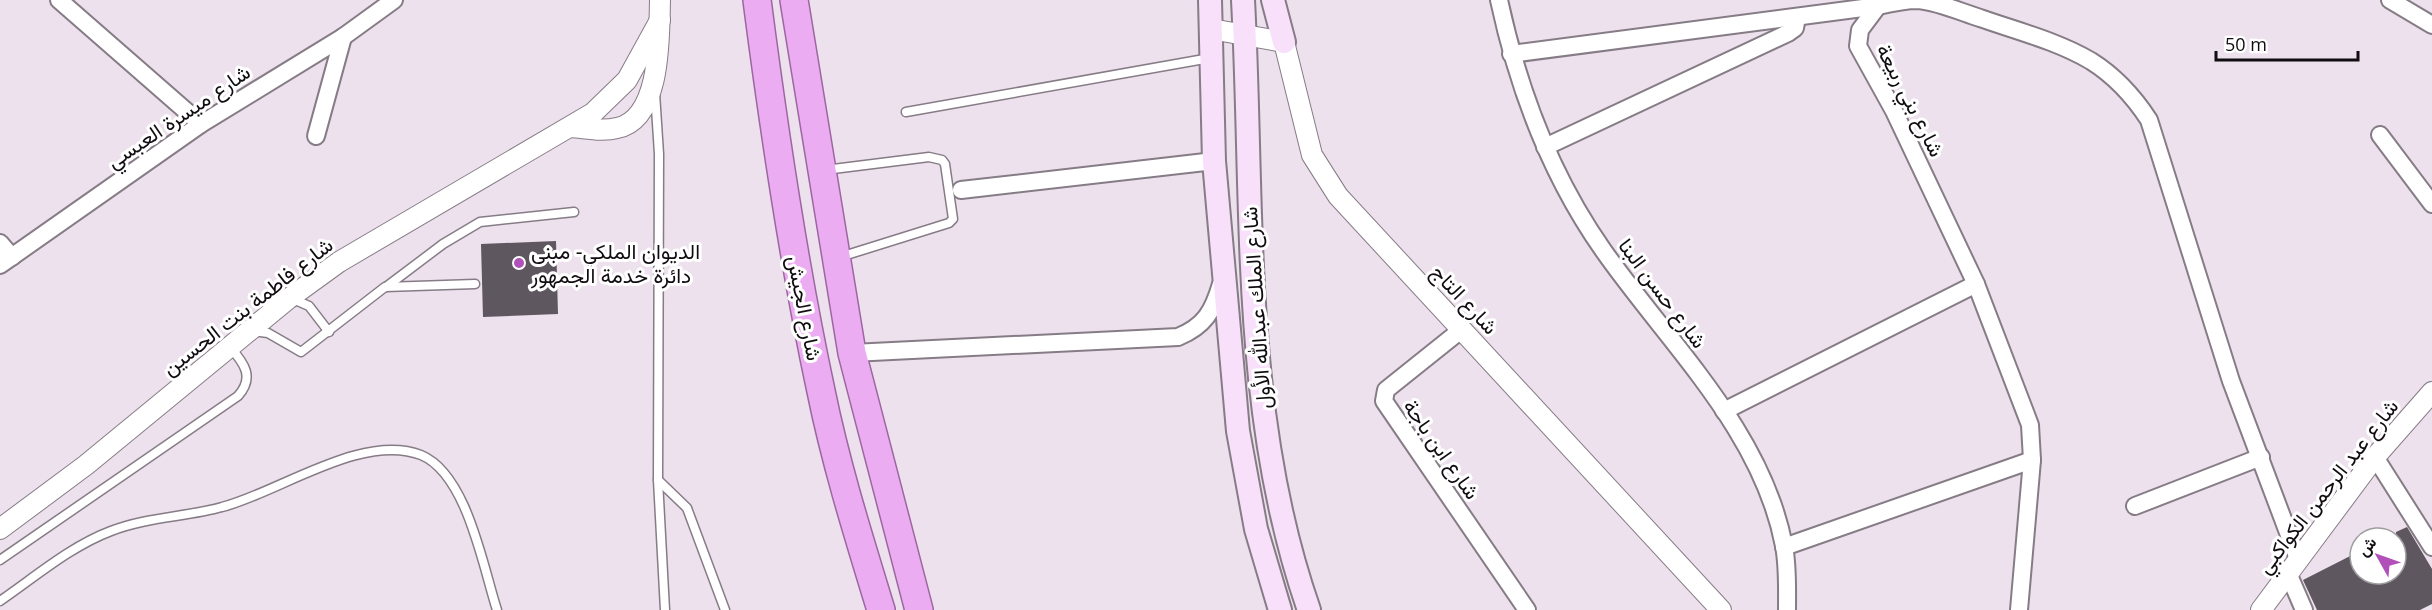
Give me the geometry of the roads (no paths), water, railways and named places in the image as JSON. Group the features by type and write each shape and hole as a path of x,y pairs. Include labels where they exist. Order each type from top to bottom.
{"highway":[{"name":"شارع الجيش","path":"757,0 778,156 821,393 849,505 881,610"},
{"name":"شارع الجيش","path":"794,0 852,353 919,603"}],"main road":[{"name":"شارع الملك عبدالله الأول","path":"1210,0 1214,160 1238,431 1256,529 1280,610"},
{"name":"شارع الملك عبدالله الأول","path":"1243,0 1249,220 1260,383 1279,513 1309,610"},
{"path":"1273,0 1284,42"}],"street":[{"path":"59,0 201,124"},
{"name":"شارع حسن البنا","path":"1499,0 1511,54 1545,147 1602,249 1724,411 1751,454 1775,515 1784,547 1787,610"},
{"path":"1511,54 1878,6 1898,1 1920,0 2063,47 2092,62 2116,80 2136,101 2149,120 2231,381 2261,457 2304,610"},
{"path":"2390,0 2432,25"},
{"name":"شارع ميسرة العبسي","path":"6,261 201,124 343,37 383,3"},
{"name":"شارع بني ربيعة","path":"1878,6 1860,30 1858,46 1893,111 1976,284 2030,425 2032,460 2019,610"},
{"name":"شارع فاطمة بنت الحسين","path":"571,127 619,128 631,121 642,108 655,84 660,10"},
{"name":"شارع فاطمة بنت الحسين","path":"0,529 86,465 288,299 392,229 593,113 627,80 660,10"},
{"path":"1545,147 1788,33 1795,28 1797,17"},
{"path":"1211,29 1284,42"},
{"path":"315,136 343,37"},
{"name":"شارع التاج","path":"1284,42 1312,156 1324,178 1461,330 1721,610"},
{"path":"2380,135 2432,204"},
{"path":"961,190 1214,160"},
{"path":"0,243 6,261"},
{"path":"852,353 1178,337 1205,322 1214,308 1223,277"},
{"path":"1724,411 1976,284"},
{"name":"شارع ابن باجة","path":"1461,330 1386,390 1384,401 1527,610"},
{"name":"شارع عبد الرحمن الكواكبي","path":"2261,610 2375,457 2432,392"},
{"path":"2135,506 2261,457"},
{"path":"2375,457 2432,547"},
{"path":"1784,547 2032,460"}],"lane":[{"path":"906,112 1212,58"},
{"path":"655,84 659,154 658,480 665,610"},
{"path":"822,170 929,157 942,160 945,164 953,219 949,223 836,258"},
{"path":"249,331 268,333 301,351 443,244 480,222 574,212"},
{"path":"385,287 475,284"},
{"path":"288,299 300,301 309,306 329,332"},
{"path":"0,560 238,396 248,380 247,370 230,347"},
{"path":"0,601 74,550 113,530 225,507 327,464 374,452 399,450 422,456 442,471 457,491 497,610"},
{"path":"658,480 687,508 725,610"}],"place":[{"name":"الديوان الملكي- مبنى دائرة خدمة الجمهور","path":"519,263"}]}
